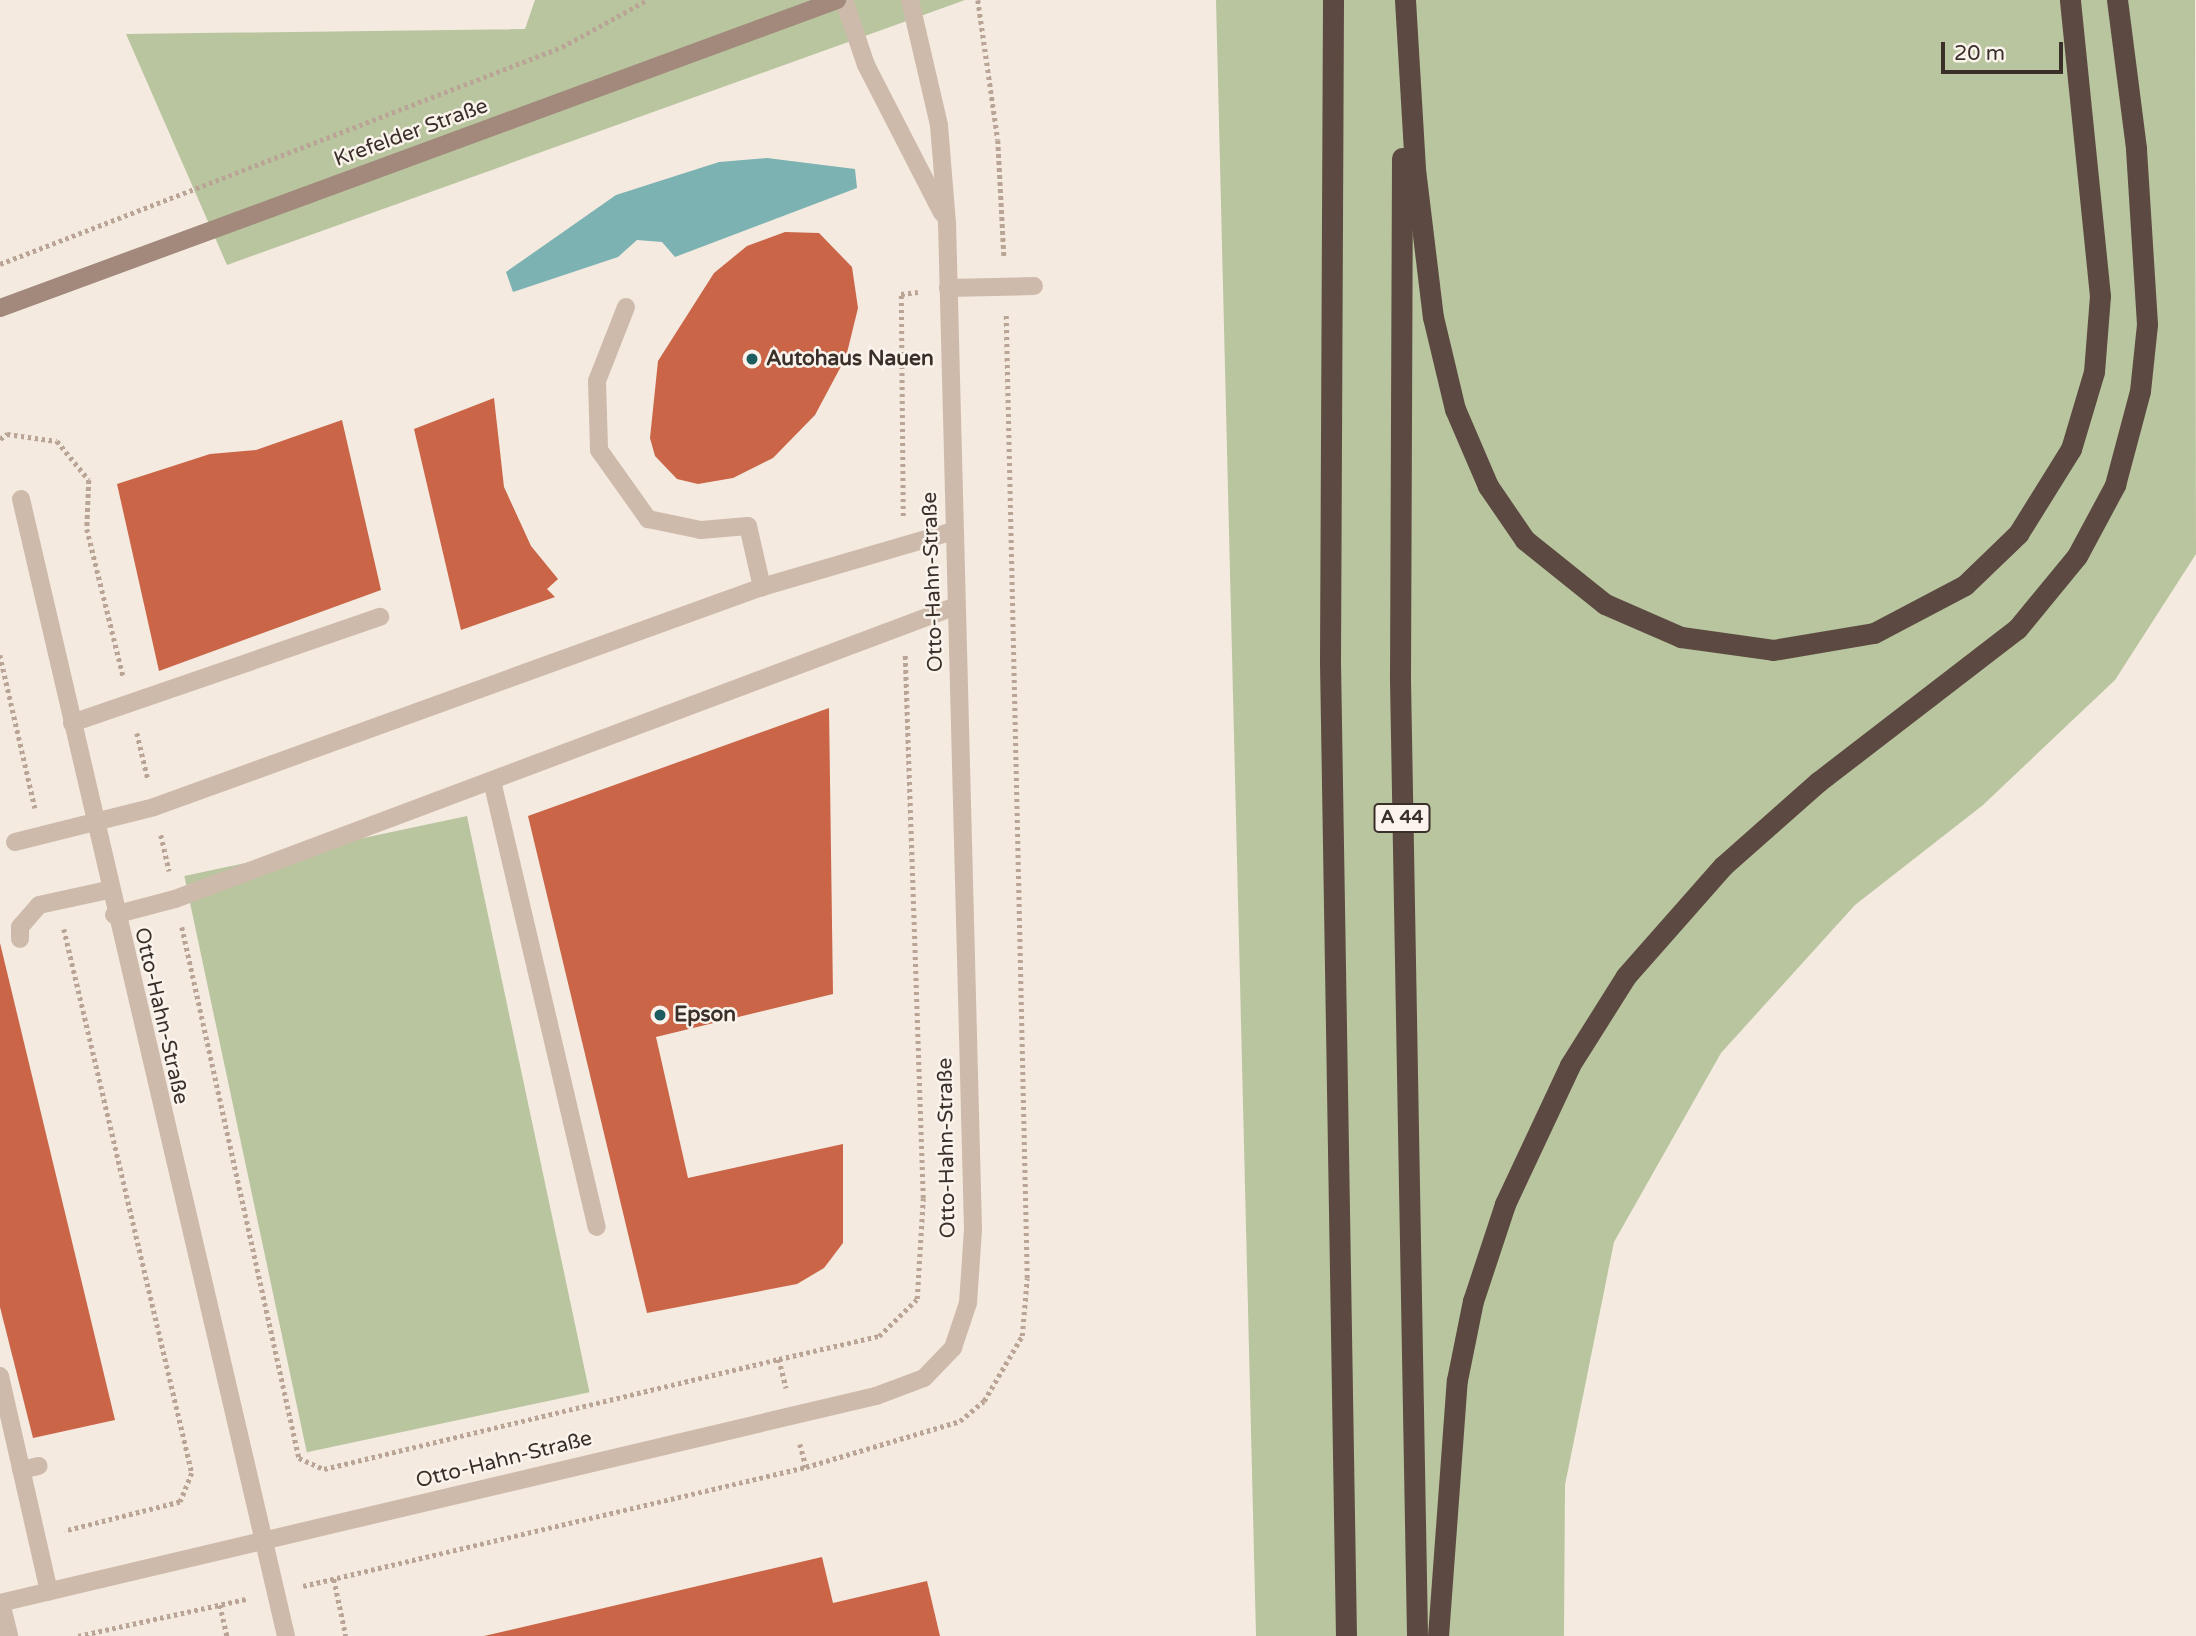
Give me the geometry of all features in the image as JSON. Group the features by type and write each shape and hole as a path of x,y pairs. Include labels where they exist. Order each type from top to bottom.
{"highway":[{"path":"1404,0 1416,181 1433,317 1455,409 1488,486 1532,547 1605,604 1681,637 1773,650 1874,633 1965,585 2018,534 2071,449 2094,372 2100,275 2070,0"},
{"name":"A 44","path":"1404,0 1400,694 1417,1636"},
{"path":"1437,1636 1457,1380 1473,1301 1504,1204 1570,1065 1626,975 1723,866 1818,782 2017,629 2077,556 2115,485 2140,391 2147,324 2136,148 2117,0"},
{"path":"1333,5 1331,676 1346,1636"}],"main road":[{"name":"Krefelder Straße","path":"0,308 837,0"}],"street":[{"name":"Otto-Hahn-Straße","path":"844,0 866,65 947,223"},
{"name":"Otto-Hahn-Straße","path":"1,1603 264,1543 792,1413 876,1396 924,1378 953,1348 968,1303 974,1229 947,223 939,125 910,0"},
{"path":"948,288 1034,286"},
{"path":"626,307 597,381 599,450 648,519 701,530 748,526 762,587"},
{"name":"Otto-Hahn-Straße","path":"21,499 108,890 286,1636"},
{"path":"15,842 95,826 154,807 762,587 954,531"},
{"path":"114,915 176,899 956,606"},
{"path":"72,723 380,617"},
{"path":"492,781 597,1227"},
{"path":"20,939 27,917 57,899 108,890"},
{"path":"0,1376 30,1468 36,1538 49,1592"},
{"path":"1,1603 9,1636"}],"path":[{"path":"0,264 544,54 647,0"},
{"path":"78,1636 334,1579 806,1467 960,1421 984,1401 1022,1336 1027,1278 1005,287 998,140 978,0"},
{"path":"903,546 901,294 948,288"},
{"path":"0,439 7,434 57,441 89,480 87,529 176,899 299,1458 324,1469 879,1336 917,1300 923,1198 904,627"},
{"path":"0,656 42,836"},
{"path":"36,1538 180,1502 192,1473 57,899"},
{"path":"779,1359 806,1467"},
{"path":"334,1579 346,1636"},
{"path":"220,1605 227,1636"}],"green space":[{"path":"535,0 965,0 227,265 126,34 525,29"},
{"path":"1216,0 2195,0 2196,554 2115,680 1983,805 1855,905 1721,1053 1614,1242 1565,1485 1564,1636 1256,1636"},
{"path":"467,816 589,1392 307,1452 184,876"}],"water":[{"path":"767,158 855,169 857,188 675,257 662,242 637,240 618,257 513,292 506,272 616,195 719,162"}],"building":[{"name":"Autohaus Nauen","path":"785,232 819,233 852,267 858,308 846,357 815,415 773,458 733,478 698,484 677,479 655,456 650,438 658,361 714,273 747,246"},
{"path":"494,398 504,487 531,546 558,579 547,589 555,597 461,630 414,429"},
{"path":"342,420 381,590 159,671 117,484 210,454 256,450"},
{"name":"Epson","path":"829,708 833,994 656,1037 688,1178 843,1144 843,1243 824,1268 797,1284 647,1313 528,816"},
{"path":"0,943 115,1420 33,1438 0,1307"},
{"path":"822,1557 833,1603 927,1581 940,1636 484,1636"}],"place":[{"name":"Autohaus Nauen","path":"752,359"},
{"name":"Epson","path":"660,1015"}]}
